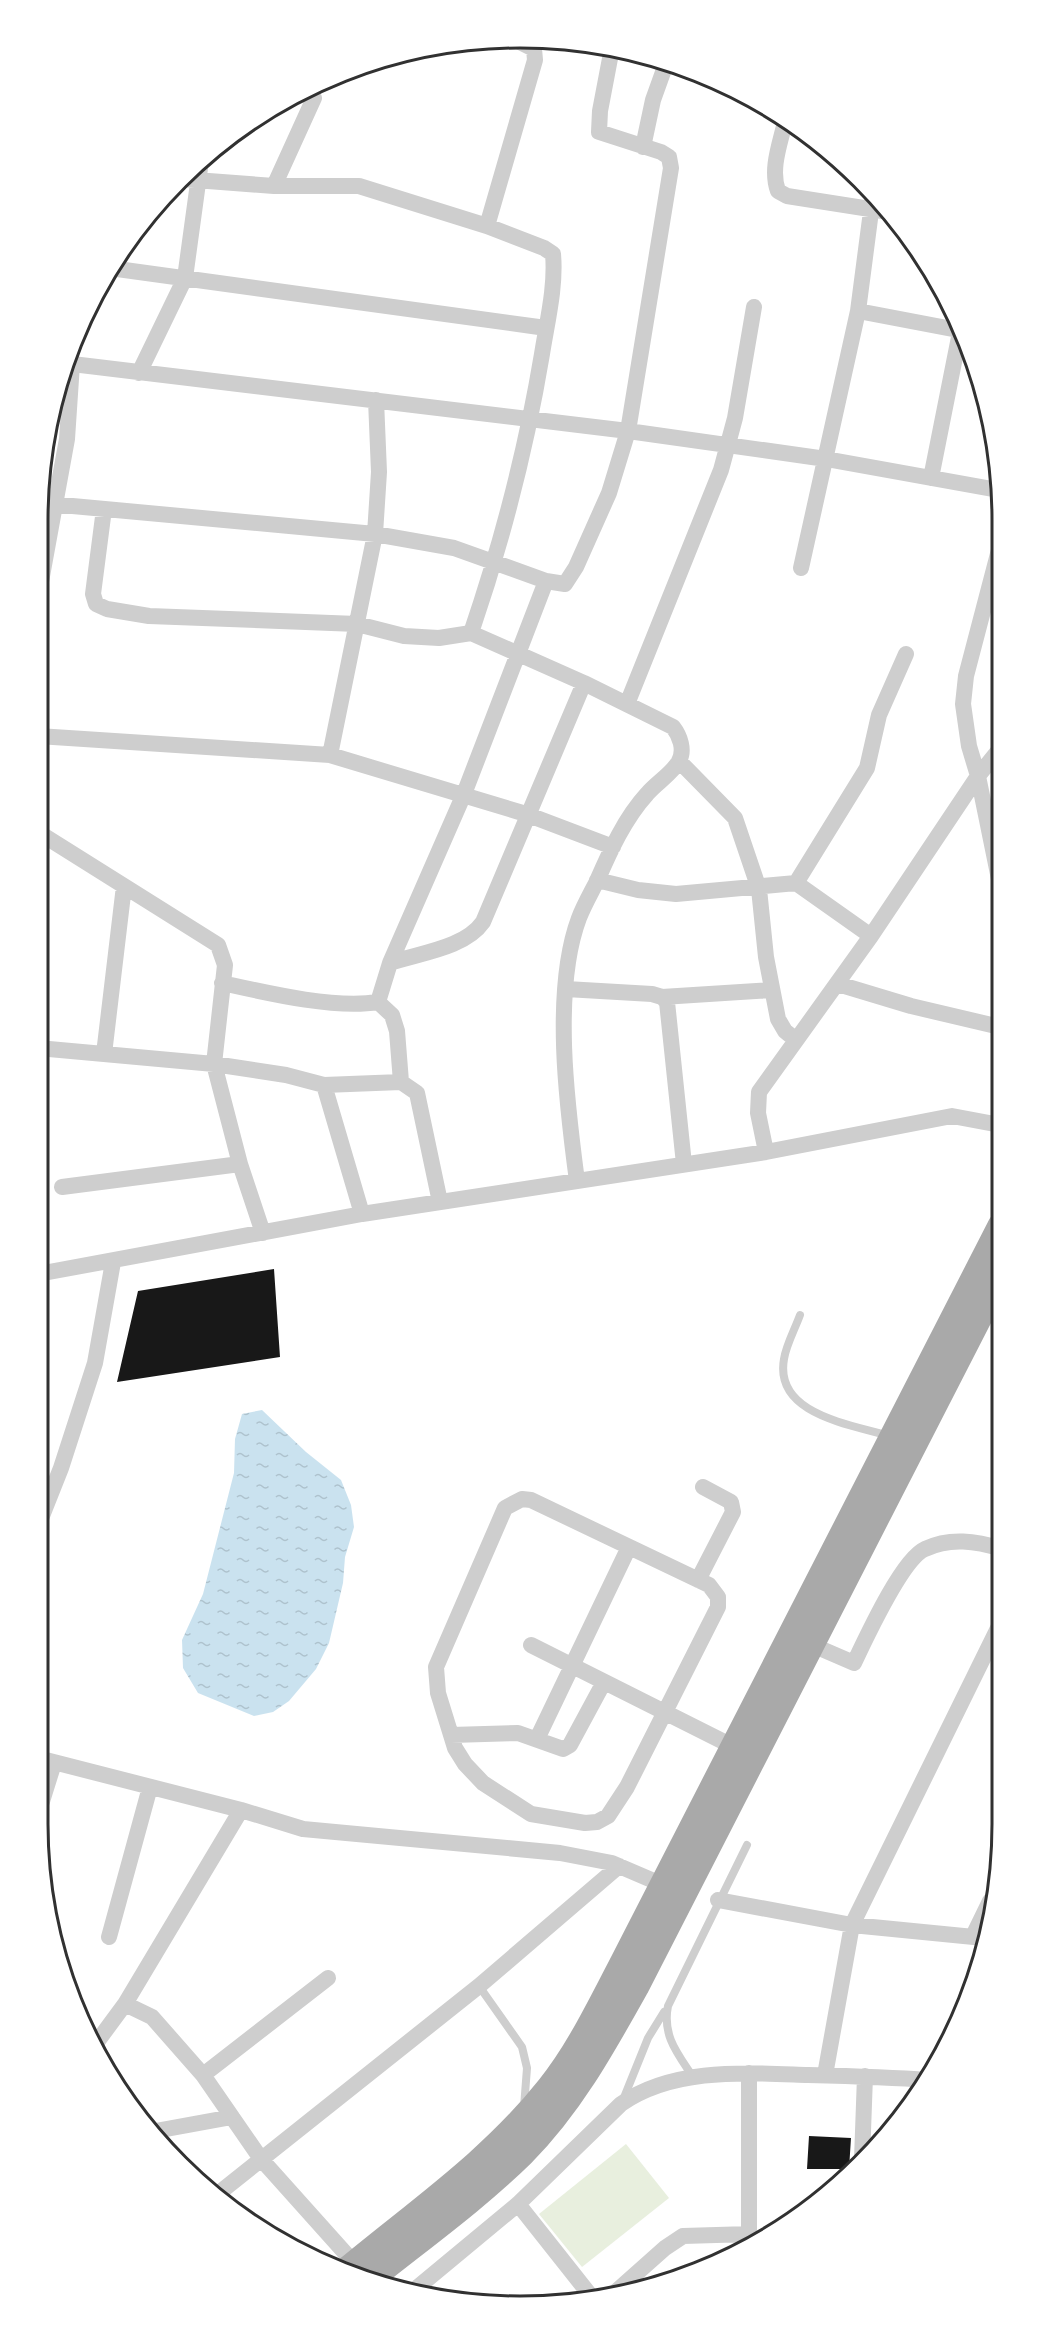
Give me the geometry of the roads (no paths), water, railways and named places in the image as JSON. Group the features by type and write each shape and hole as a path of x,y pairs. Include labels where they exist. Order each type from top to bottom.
{"main road":[{"path":"361,2268 498,2175 527,2148 563,2107 636,1987 742,1751 891,1436 992,1242"},
{"path":"361,2268 482,2162 551,2087 573,2054 662,1884 810,1644 992,1292"}],"street":[{"path":"488,226 535,60 533,48"},
{"path":"49,504 375,534 454,548 546,581 565,584 576,567 609,493 627,431 671,168 669,157 598,132 598,118 610,57"},
{"path":"643,147 653,100 664,70"},
{"path":"274,186 314,98"},
{"path":"783,129 774,181 778,191 787,196 869,203"},
{"path":"192,180 274,186 359,186 488,226 544,248 553,255 554,268 531,420 495,562 471,633"},
{"path":"139,373 185,278 190,182"},
{"path":"801,568 858,311 872,205"},
{"path":"121,269 546,328"},
{"path":"627,704 729,446 754,308"},
{"path":"858,311 951,327"},
{"path":"931,478 958,344"},
{"path":"75,364 627,431 826,459 991,489"},
{"path":"49,498 67,439 68,386"},
{"path":"330,755 375,534 379,472 376,400"},
{"path":"105,509 93,594 96,604 106,609 149,616 357,624 404,636 439,638 471,633 584,683 673,727 680,740 679,762 646,794 613,847 576,929 566,990 566,1106 577,1181"},
{"path":"992,577 966,676 963,704 969,746 978,776 992,845"},
{"path":"378,1002 390,963 464,794 546,581"},
{"path":"796,883 867,768 879,715 906,654"},
{"path":"390,963 458,943 475,933 483,922 526,814 584,683"},
{"path":"48,737 330,755 526,814 613,847"},
{"path":"766,1152 758,1113 759,1092 872,936 978,776 992,759"},
{"path":"679,762 731,811 750,858 759,889 771,990 781,1025 796,1040"},
{"path":"48,837 218,945 225,965 214,1064 240,1164 263,1233"},
{"path":"597,880 639,890 676,894 759,889 796,883 872,936"},
{"path":"104,1054 124,886"},
{"path":"222,983 321,1001 358,1005 378,1002 392,1014 398,1031 401,1082"},
{"path":"838,984 911,1006 992,1025"},
{"path":"566,990 652,994 662,997 771,990"},
{"path":"662,997 668,1006 684,1164"},
{"path":"48,1049 214,1064 286,1075 324,1085 401,1082 417,1093 440,1202"},
{"path":"324,1085 362,1214"},
{"path":"48,1272 362,1214 766,1152 952,1116 992,1124"},
{"path":"62,1187 240,1164"},
{"path":"48,1501 95,1363 113,1262"},
{"path":"698,1580 733,1512 731,1502 703,1487"},
{"path":"522,1498 531,1500 628,1547 709,1585 718,1596 718,1607 613,1810 597,1822 585,1823 531,1814 483,1783 465,1764 451,1735 438,1693 436,1667 505,1508 522,1498"},
{"path":"810,1644 854,1663 885,1602 912,1559 923,1550 960,1541 975,1541 992,1546"},
{"path":"537,1739 628,1547"},
{"path":"825,2075 852,1925 992,1640"},
{"path":"531,1645 742,1751"},
{"path":"451,1735 505,1732 537,1739 562,1749 570,1745 604,1682"},
{"path":"48,1762 241,1810 303,1829 560,1853 619,1866 662,1884"},
{"path":"109,1937 150,1787"},
{"path":"100,2038 125,2004 241,1810"},
{"path":"223,2190 479,1986 619,1866"},
{"path":"718,1899 852,1925 978,1937"},
{"path":"203,2075 327,1978"},
{"path":"125,2004 152,2017 203,2075 261,2159 356,2266"},
{"path":"749,2073 749,2237"},
{"path":"420,2285 518,2204 621,2104 651,2088 693,2077 749,2073 916,2079"},
{"path":"862,2149 865,2076"},
{"path":"161,2130 232,2117"},
{"path":"518,2204 587,2291"},
{"path":"624,2284 665,2248 683,2236 742,2240"}],"lane":[{"path":"800,1315 783,1360 786,1386 799,1403 822,1415 891,1436"},
{"path":"621,2104 648,2038 668,2006 718,1899 747,1845"},
{"path":"479,1986 522,2047 527,2068 523,2120"},
{"path":"668,2006 665,2020 670,2042 693,2077"}],"water":[{"path":"262,1410 306,1452 341,1480 351,1505 354,1527 345,1557 343,1583 329,1643 316,1669 289,1701 273,1712 254,1716 198,1693 183,1668 182,1640 203,1594 234,1473 235,1439 242,1414"}]}
